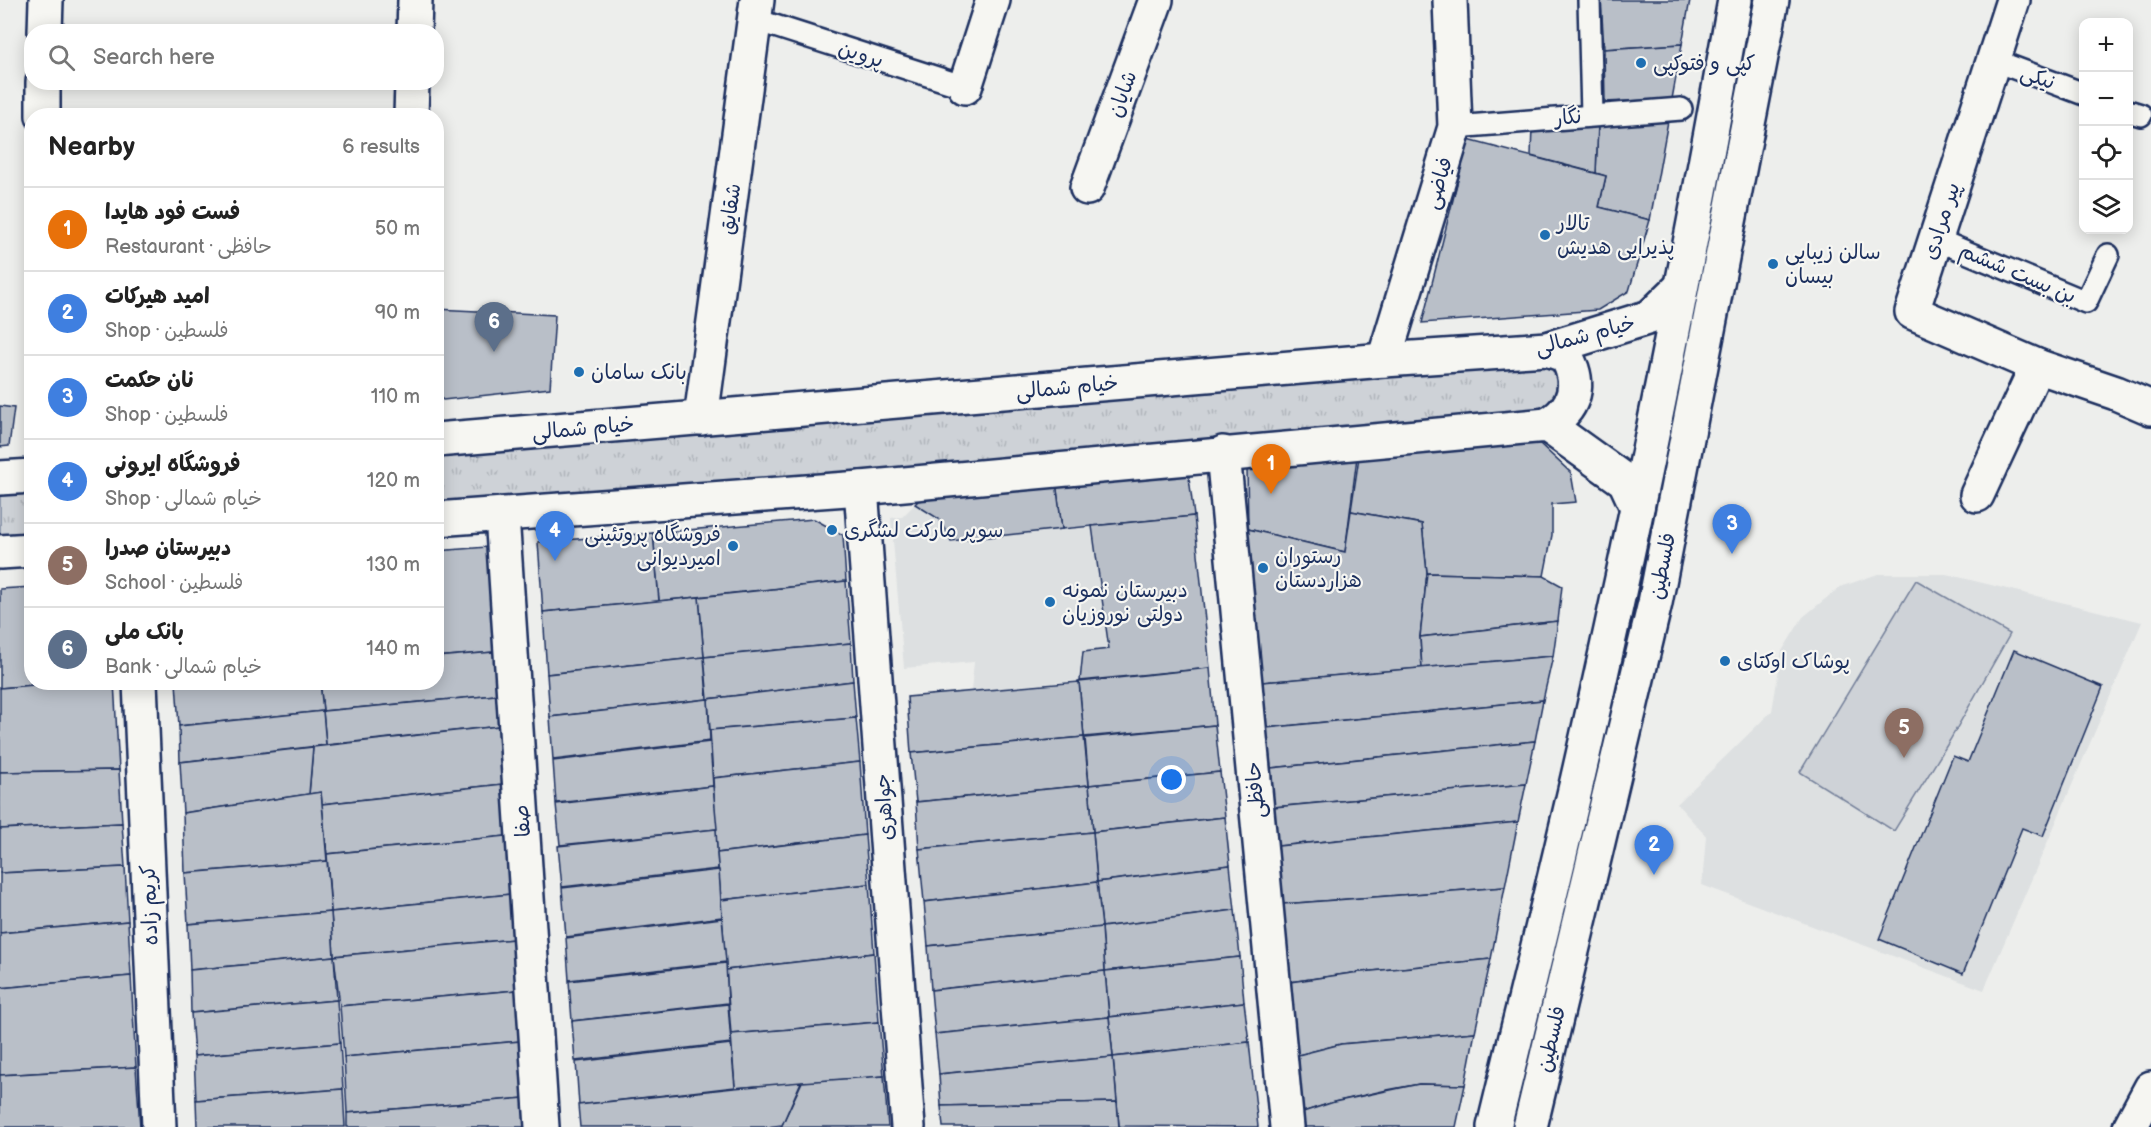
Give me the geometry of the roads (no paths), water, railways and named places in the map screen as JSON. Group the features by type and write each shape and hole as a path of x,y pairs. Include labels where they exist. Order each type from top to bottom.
{"main road":[{"path":"45,24 46,0"},
{"path":"414,24 415,0"},
{"path":"965,87 993,0"},
{"name":"شایان","path":"1087,188 1155,0"},
{"name":"فیاضی","path":"1384,360 1455,128 1450,0"},
{"name":"فلسطین","path":"1494,1127 1584,754 1637,507 1735,0"},
{"name":"فلسطین","path":"1530,1127 1655,603 1772,0"},
{"name":"پیر مرادی","path":"2013,0 1912,312 2037,366"},
{"name":"شقایق","path":"701,418 757,10"},
{"path":"43,108 44,90"},
{"path":"411,108 412,90"},
{"name":"خیام شمالی","path":"444,439 1384,360 1547,349 1650,317 1681,287"},
{"path":"444,518 861,488 1547,425 1567,410 1574,393 1574,375 1567,359 1547,349"},
{"path":"1977,495 2037,366 2116,393 2151,408"},
{"path":"1547,425 1624,481 1637,507"},
{"name":"حافظی","path":"1223,453 1287,1127"},
{"path":"0,478 24,476"},
{"name":"جواهری","path":"861,488 908,1127"},
{"name":"صفا","path":"502,514 542,1127"},
{"path":"0,552 24,550"},
{"name":"کریم زاده","path":"140,690 159,1127"},
{"path":"2130,1127 2151,1088"}],"lane":[{"path":"1589,0 1593,115"},
{"name":"پروین","path":"757,10 965,87"},
{"name":"نیکی","path":"1993,60 2079,92"},
{"name":"نگار","path":"1455,128 1593,115 1681,110"},
{"name":"بن بست ششم","path":"1935,239 2086,302 2108,255"}],"place":[{"name":"کپی و فتوکپی","path":"1641,63"},
{"name":"تالار پذیرایی هدیش","path":"1545,235"},
{"name":"سالن زیبایی بیسان","path":"1773,264"},
{"name":"بانک ملی","path":"494,352"},
{"name":"بانک سامان","path":"579,372"},
{"name":"فست فود هایدا","path":"1271,494"},
{"name":"سوپر مارکت لشگری","path":"832,530"},
{"name":"فروشگاه پروتئینی امیردیوانی","path":"733,546"},
{"name":"نان حکمت","path":"1732,554"},
{"name":"فروشگاه ایرونی","path":"555,561"},
{"name":"رستوران هزاردستان","path":"1263,568"},
{"name":"دبیرستان نمونه دولتی نوروزیان","path":"1050,602"},
{"name":"پوشاک اوکتای","path":"1725,661"},
{"name":"دبیرستان صدرا","path":"1904,758"},
{"name":"امید هیرکات","path":"1654,875"}]}
